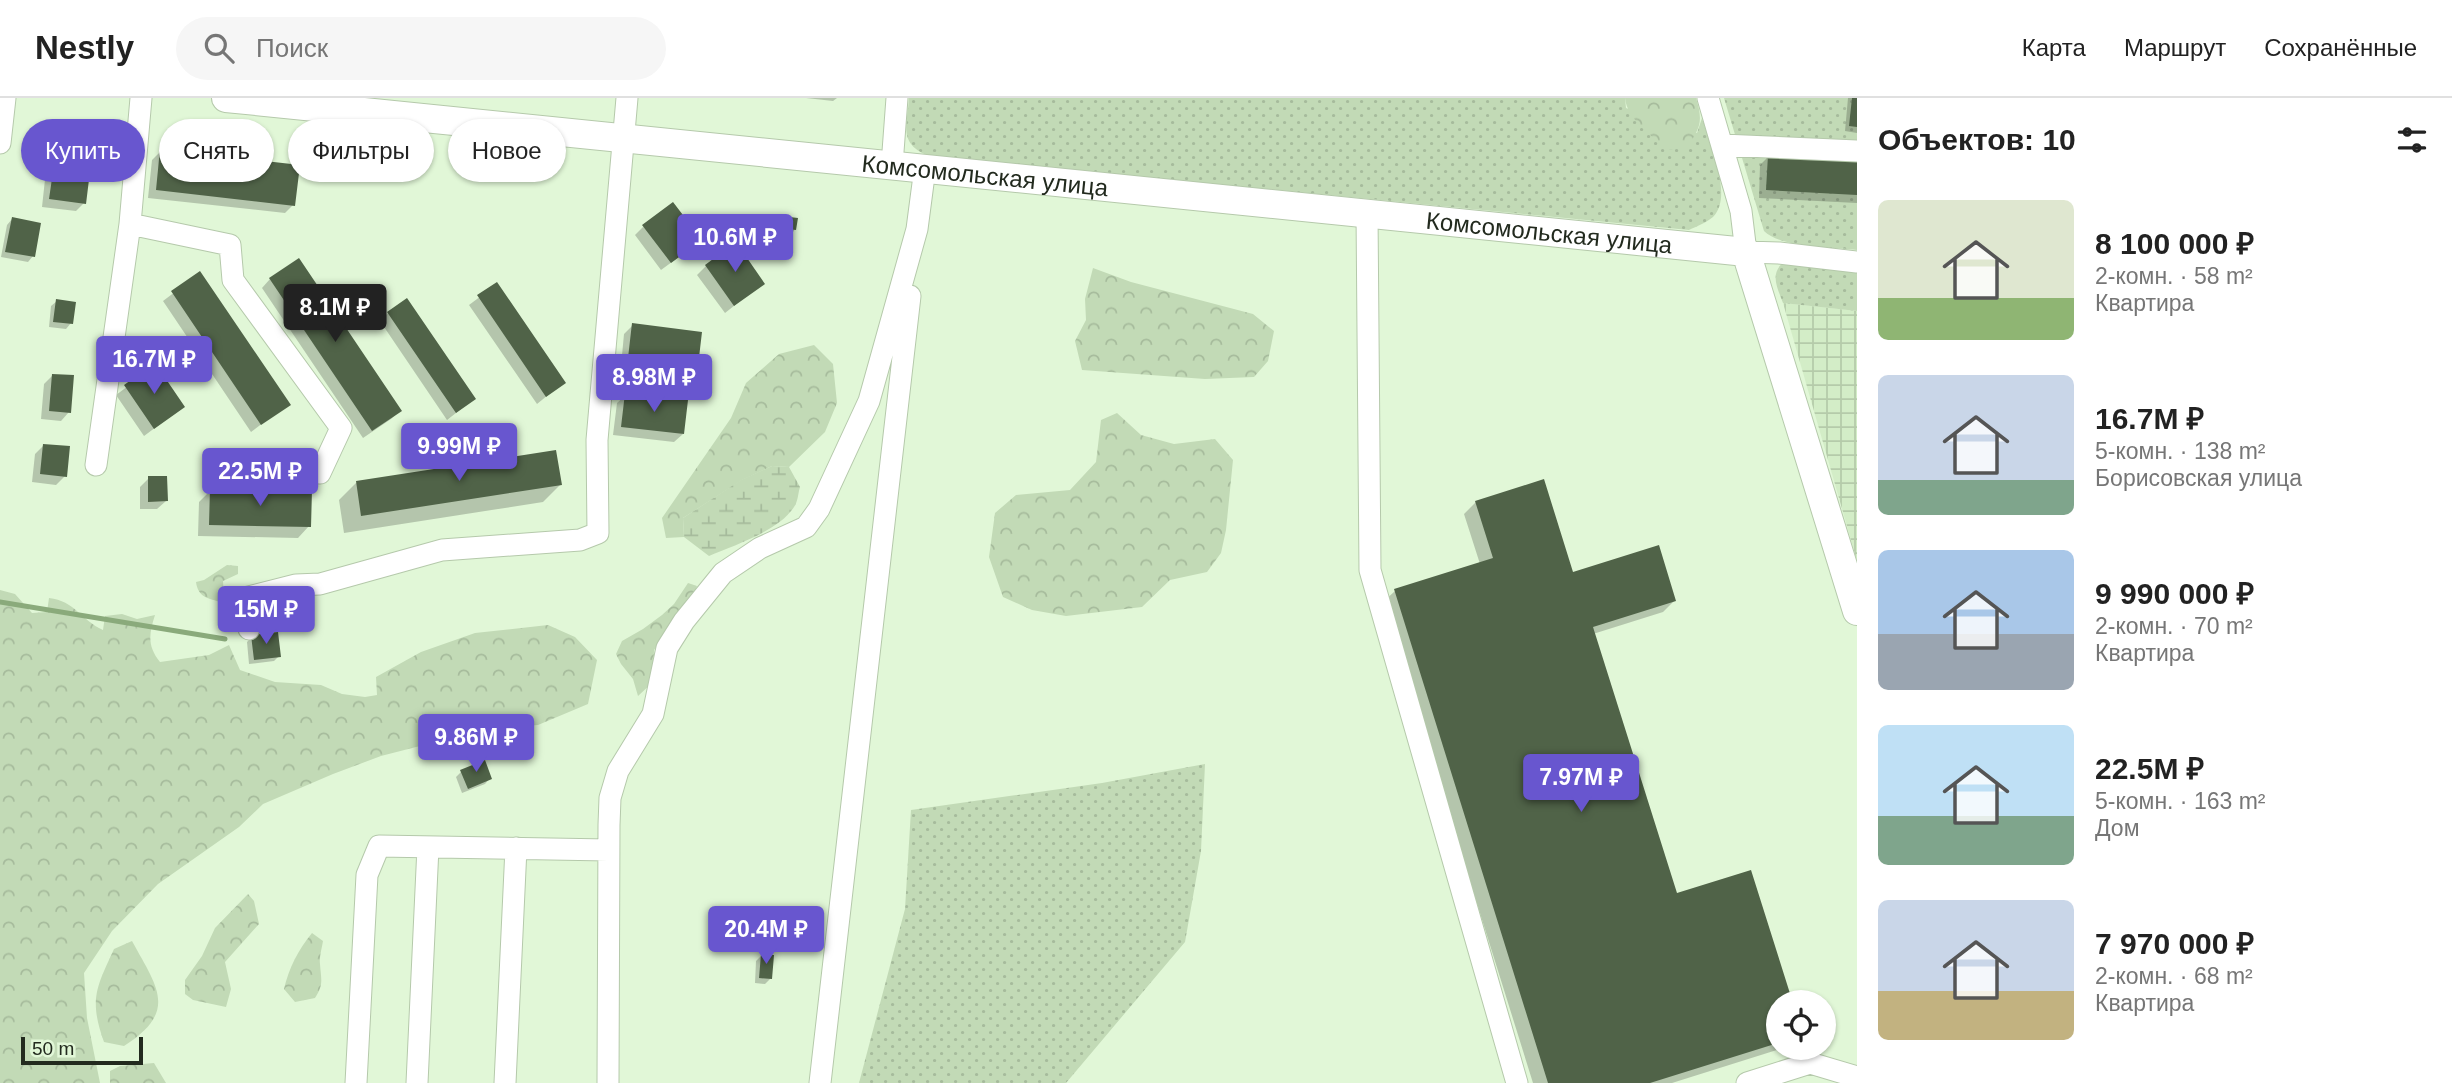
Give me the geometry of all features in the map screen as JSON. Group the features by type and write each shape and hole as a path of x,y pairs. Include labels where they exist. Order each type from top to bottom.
{"main road":[{"name":"Комсомольская улица","path":"226,98 310,102 624,138 1746,251"},
{"path":"1746,251 1857,611"}],"street":[{"path":"0,109 4,98"},
{"path":"0,143 4,98"},
{"path":"96,465 130,224 141,98"},
{"path":"249,629 244,598 296,585 320,584 442,550 580,540 598,533 597,440 627,98"},
{"path":"892,165 897,98"},
{"path":"1708,98 1741,211 1746,251 1857,262"},
{"path":"1722,145 1857,151"},
{"path":"820,1083 925,168"},
{"path":"1367,213 1370,570 1517,1083"},
{"path":"130,224 230,245 233,280 341,428 320,472 220,467"},
{"path":"608,1083 608,850 610,798 618,771 653,714 667,648 684,621 723,573 760,548 806,527 819,509 870,401 917,229"},
{"path":"356,1083 367,874 379,846 608,850"},
{"path":"417,1083 428,847"},
{"path":"505,1083 516,848"},
{"path":"1747,1083 1810,1063 1857,1077"}],"shaded area":[{"path":"1783,303 1857,311 1857,561"}],"green space":[{"path":"909,98 1625,98 1626,108 1697,133 1702,118 1718,169 1721,196 1719,208 1713,217 1689,230 929,156 919,151 909,140 906,125"},
{"path":"1625,98 1696,98 1700,113 1698,129 1687,147 1668,150 1635,120"},
{"path":"1724,98 1857,98 1857,250 1795,244 1772,237 1764,231"},
{"path":"1785,261 1857,269 1857,311 1783,303 1776,275"},
{"path":"1093,268 1131,282 1253,314 1274,331 1268,361 1254,377 1205,379 1082,370 1075,341 1086,320 1085,299"},
{"path":"814,345 833,364 837,403 825,432 789,467 772,466 742,480 683,518 684,537 666,538 662,518 731,418 746,383 779,354"},
{"path":"1117,413 1141,435 1174,444 1215,439 1233,460 1221,553 1207,572 1170,580 1142,607 1066,616 1032,610 1003,597 989,557 995,513 1016,495 1070,490 1096,462 1101,420"},
{"path":"772,466 789,467 800,487 795,505 787,516 767,530 709,556 684,537 683,518 741,480"},
{"path":"227,565 238,566 238,574 223,581 222,602 201,594 196,582"},
{"path":"688,583 697,586 692,599 654,650 653,682 638,696 633,679 616,654 622,641 643,629 674,604"},
{"path":"0,590 15,594 32,613 47,612 49,598 58,600 103,630 105,616 122,614 137,619 155,615 150,640 160,662 209,655 229,645 240,670 275,682 321,685 342,694 365,697 377,695 376,677 421,652 475,633 548,625 575,637 597,660 588,704 538,725 496,728 381,756 263,804 239,827 158,884 112,931 84,973 87,1018 100,1083 0,1083"},
{"path":"1205,764 1201,851 1185,942 1066,1083 859,1083 905,909 911,810 1102,783"},
{"path":"248,894 254,901 259,924 225,962 231,989 226,1007 193,1000 185,994 185,980 202,956 215,928"},
{"path":"312,933 323,941 320,958 321,985 315,998 295,1002 284,989 302,946"},
{"path":"132,941 155,985 158,998 152,1021 124,1046 104,1042 96,1004 99,984 114,949"},
{"path":"154,1063 166,1083 110,1083 110,1071 120,1066"}],"building":[{"path":"1852,98 1857,98 1857,127 1849,126"},
{"path":"1768,155 1857,160 1857,195 1766,190"},
{"path":"159,159 159,182 274,182 274,162 288,164 288,182 298,182 295,206 156,190"},
{"path":"51,182 89,182 86,204 49,199"},
{"path":"673,202 702,240 671,263 642,225"},
{"path":"781,216 798,218 796,230 779,228"},
{"path":"12,217 41,223 35,257 5,252"},
{"path":"736,242 765,284 734,306 705,265"},
{"path":"299,258 402,411 372,431 269,278"},
{"path":"200,271 291,405 261,425 171,291"},
{"path":"497,282 566,383 546,397 477,295"},
{"path":"407,298 476,399 456,413 387,312"},
{"path":"56,299 76,302 73,324 53,322"},
{"path":"632,323 702,332 698,366 628,358"},
{"path":"155,363 185,407 154,429 124,385"},
{"path":"52,374 74,375 71,413 49,411"},
{"path":"625,393 688,400 684,434 621,427"},
{"path":"43,444 70,446 67,477 40,474"},
{"path":"556,450 562,485 361,516 356,481"},
{"path":"148,476 167,476 168,501 148,502"},
{"path":"1544,479 1573,572 1659,545 1676,601 1593,627 1677,893 1751,870 1789,990 1766,990 1766,1047 1650,1083 1548,1083 1394,589 1493,558 1475,501"},
{"path":"210,488 312,490 311,527 209,525"},
{"path":"278,632 281,657 254,660 251,635"},
{"path":"485,760 492,779 468,789 460,770"},
{"path":"761,954 774,955 772,979 759,978"}],"waterway":[{"path":"0,602 225,639"}]}
